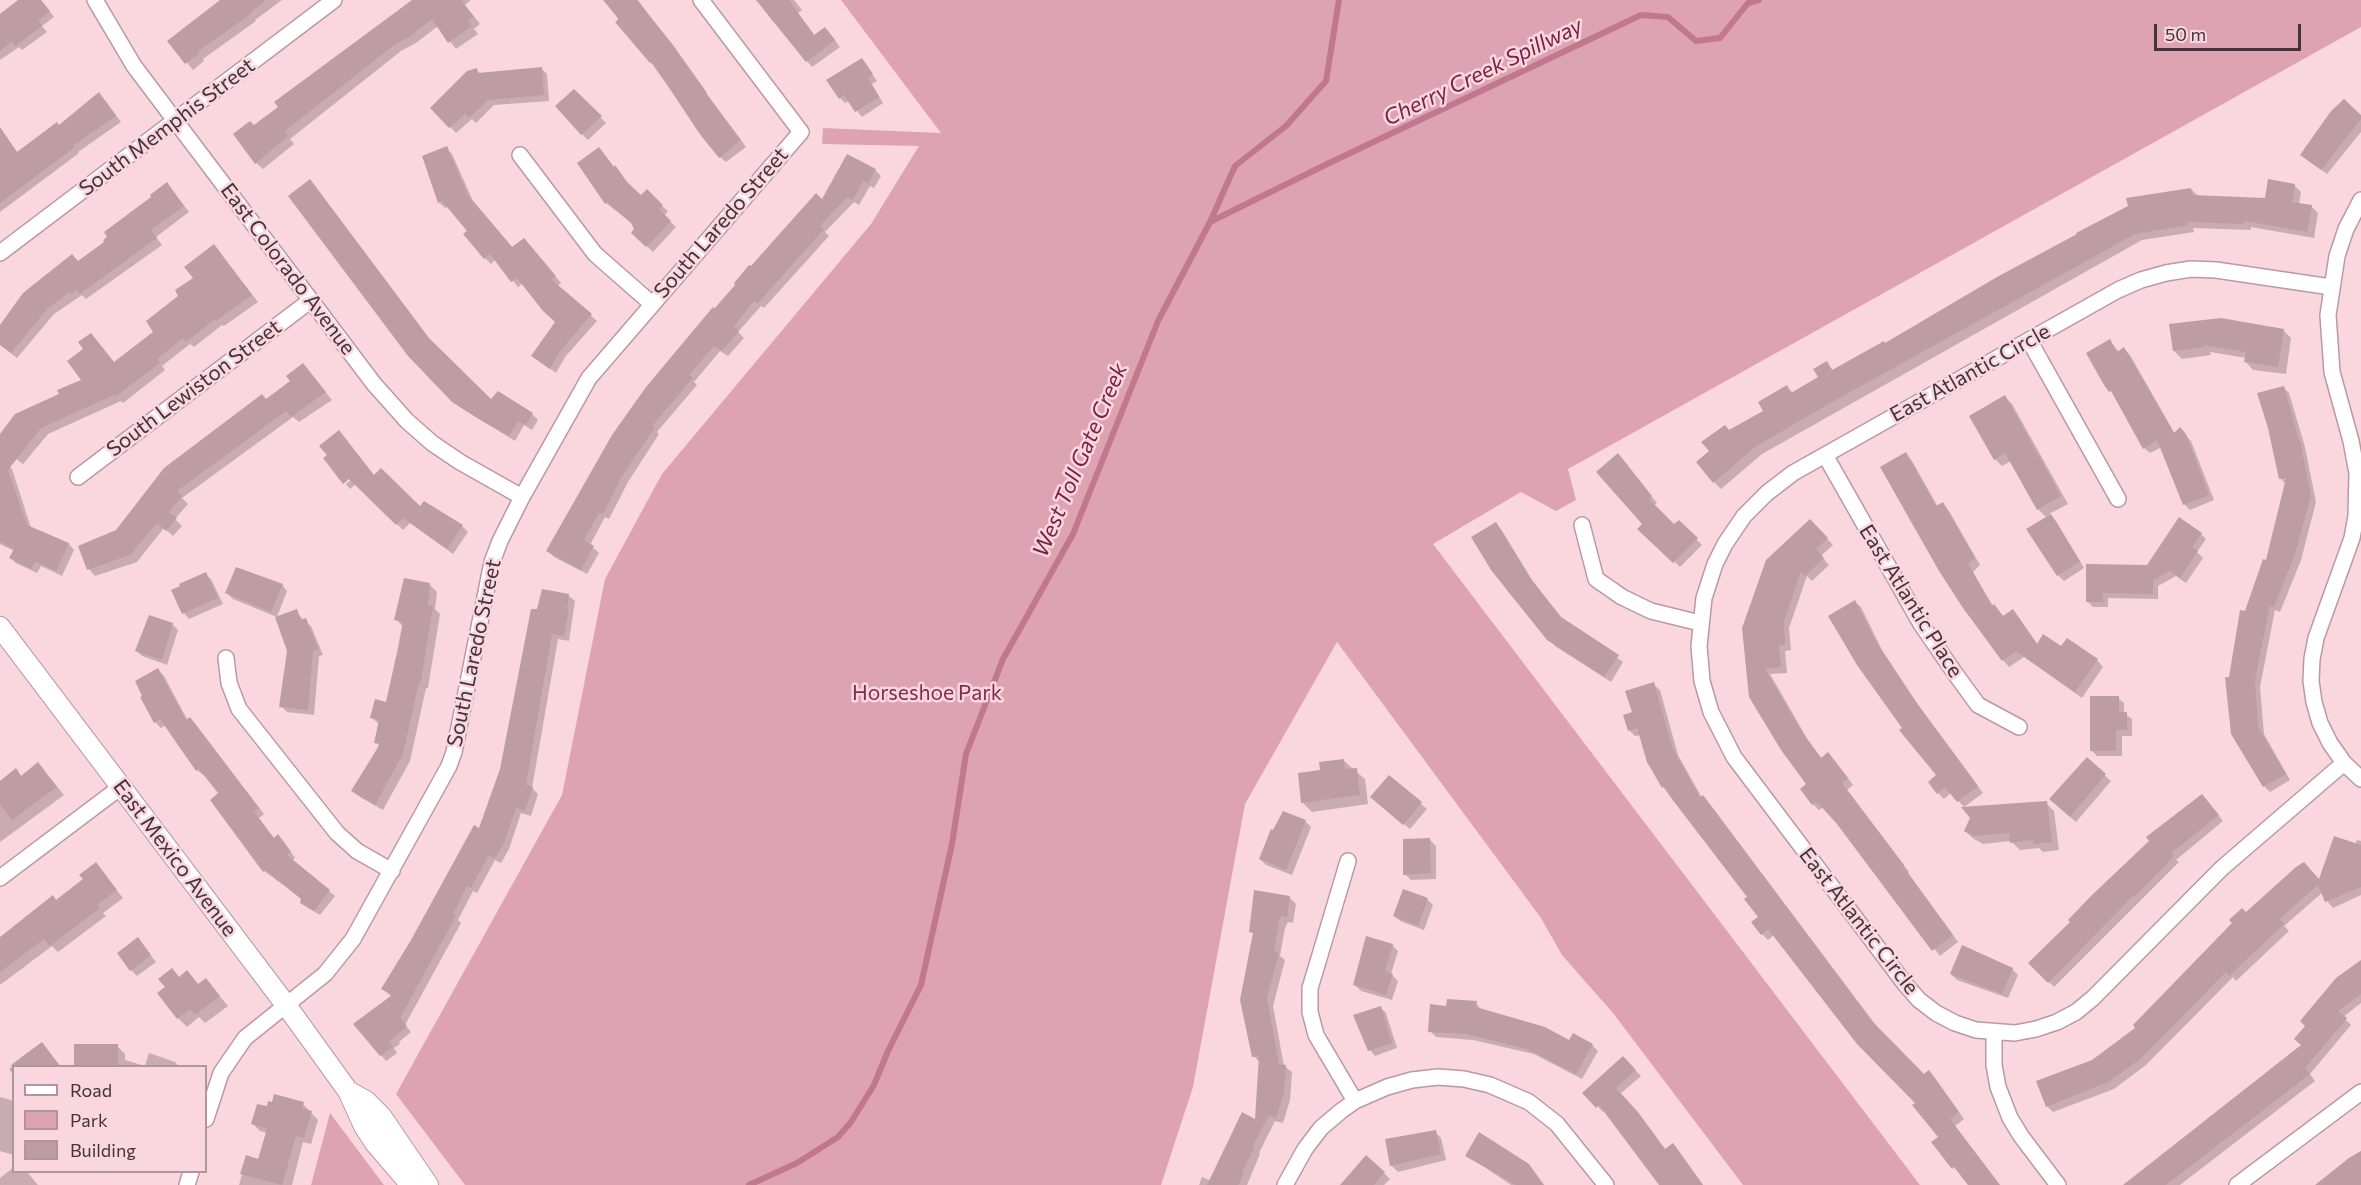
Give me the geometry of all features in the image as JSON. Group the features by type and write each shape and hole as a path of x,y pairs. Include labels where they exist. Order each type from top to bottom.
{"street":[{"name":"East Colorado Avenue","path":"95,0 134,66 374,384 407,421 460,462 522,497"},
{"name":"South Memphis Street","path":"0,253 334,0"},
{"name":"South Laredo Street","path":"207,1116 221,1072 231,1054 253,1030 325,974 340,958 360,929 449,766 454,752 492,562 522,497 589,378 801,132 701,0"},
{"path":"520,156 595,254 652,304"},
{"path":"2361,200 2346,229 2337,256 2328,315 2332,372 2358,473 2358,495 2352,538 2316,638 2311,681 2320,723 2344,763 2361,779"},
{"name":"East Atlantic Circle","path":"2331,287 2216,270 2166,273 2118,290 1793,473 1767,493 1744,516 1725,544 1715,564 1704,598 1699,646 1702,681 1711,712 1734,757 1905,984 1919,1000 1936,1013 1955,1023 1994,1033 2015,1033 2036,1029 2076,1012 2214,876 2344,763"},
{"name":"South Lewiston Street","path":"78,477 311,300"},
{"path":"2029,340 2118,499"},
{"name":"East Atlantic Place","path":"1825,455 1915,614 1954,672 1978,705 2019,727"},
{"path":"1582,525 1596,579 1622,597 1651,611 1700,623"},
{"name":"East Mexico Avenue","path":"0,627 285,1005 348,1091 364,1126 375,1143 411,1185"},
{"path":"226,658 229,683 239,709 246,718 337,833 357,851 392,871"},
{"path":"0,878 122,786"},
{"path":"1348,861 1310,988 1310,1012 1316,1035 1355,1101"},
{"path":"1994,1033 1994,1065 1998,1087 2010,1118 2058,1185"},
{"path":"1285,1185 1305,1149 1321,1128 1355,1101 1387,1087 1412,1080 1438,1077 1464,1079 1490,1085 1529,1102 1557,1124 1606,1185"},
{"name":"East Mexico Avenue","path":"348,1091 366,1101 381,1116 428,1185"},
{"path":"2237,1185 2361,1092"}],"green space":[{"name":"Horseshoe Park","path":"841,0 2361,0 2361,27 1568,469 1576,500 1556,511 1521,492 1433,544 1920,1185 1743,1185 1613,1013 1562,955 1541,918 1337,642 1245,804 1193,1087 1161,1185 465,1185 396,1094 562,795 605,579 662,474 871,224 919,146 822,144 823,128 941,133"},
{"path":"330,1113 384,1185 311,1185"}],"building":[{"path":"18,0 41,0 50,11 38,20 42,26 15,46 12,41 0,51 0,14"},
{"path":"220,0 266,0 251,14 197,52 199,54 185,64 167,41"},
{"path":"412,0 461,0 474,17 468,21 472,26 448,43 432,19 409,37 394,45 285,131 288,136 255,164 233,134 250,121 254,125 278,107 274,102"},
{"path":"603,0 637,0 673,45 741,140 719,158 699,133 652,62 650,63 615,22 618,20 617,17"},
{"path":"756,0 789,0 814,35 825,27 835,40 806,62"},
{"path":"862,58 873,74 868,78 879,97 855,112 844,95 839,99 826,80"},
{"path":"542,67 544,95 488,100 469,118 465,114 449,128 430,108 467,71 477,68 478,73"},
{"path":"574,89 602,116 581,135 555,106"},
{"path":"99,92 116,116 74,145 75,147 0,203 0,127 17,152 57,122 59,125"},
{"path":"2344,99 2361,115 2361,119 2321,170 2300,155 2331,111"},
{"path":"447,146 467,194 512,247 524,238 556,276 552,280 592,314 560,351 550,369 531,356 555,322 543,311 517,278 511,282 490,254 484,259 463,234 467,231 442,201 438,203 422,156"},
{"path":"599,147 627,182 641,195 647,189 663,205 659,209 671,221 646,247 631,233 634,229 631,223 607,202 605,204 577,163"},
{"path":"847,154 876,169 868,184 863,181 853,200 847,197 820,226 824,229 757,304 754,301 734,326 739,331 722,351 714,346 689,375 693,378 652,426 655,427 622,476 603,514 599,513 584,540 594,546 581,570 546,551 612,435 646,387 713,307 714,309 735,285 734,283 749,265 751,266 816,193 822,199"},
{"path":"310,179 429,338 491,399 498,391 533,413 526,425 518,421 509,436 482,421 452,402 408,356 288,196"},
{"path":"2268,179 2295,184 2292,202 2312,205 2307,232 2245,221 2245,224 2187,222 2188,225 2135,234 1755,447 1713,483 1696,462 1709,451 1701,442 1725,425 1729,430 1763,411 1758,402 1787,385 1791,393 1818,377 1813,369 1827,361 1832,370 1884,341 1885,343 1997,277 2128,206 2126,198 2191,188 2192,195 2265,198"},
{"path":"167,182 184,206 151,230 157,238 80,294 76,290 71,294 70,292 48,308 11,353 0,345 0,325 23,293 72,254 78,261 104,242 103,240 107,237 104,232 151,197 150,195"},
{"path":"214,244 252,295 216,321 215,319 186,342 183,338 157,359 160,363 115,397 114,395 41,428 8,470 27,525 69,543 56,571 35,561 31,569 9,558 14,549 0,542 0,434 15,414 59,394 57,390 81,380 67,361 83,349 78,342 91,333 114,362 153,332 146,321 178,296 175,290 193,278 184,267"},
{"path":"2221,318 2284,329 2278,367 2244,362 2246,352 2204,345 2204,347 2173,351 2169,324"},
{"path":"2110,339 2117,352 2124,347 2174,433 2180,427 2186,434 2209,495 2183,505 2157,440 2143,449 2111,391 2109,392 2104,385 2086,353"},
{"path":"303,363 326,392 291,417 286,411 177,491 182,496 169,512 177,518 166,531 157,523 130,555 87,570 78,546 116,530 164,468 262,394 266,399 290,381 286,376"},
{"path":"2284,386 2300,440 2311,496 2295,554 2274,607 2270,606 2255,680 2258,727 2286,774 2263,787 2231,734 2225,677 2229,677 2240,610 2245,611 2263,559 2266,560 2286,478 2279,479 2268,428 2257,393"},
{"path":"2005,395 2061,496 2037,510 2005,453 1994,460 1969,416"},
{"path":"339,430 374,475 381,468 420,506 424,501 463,525 447,549 403,518 396,525 349,479 343,484 323,458 327,455 319,446"},
{"path":"1906,452 1936,506 1943,502 1975,558 1968,564 1992,606 1994,604 2003,616 2013,609 2037,644 2043,634 2061,646 2067,638 2098,659 2075,692 2016,651 2002,661 1963,608 1939,571 1880,467"},
{"path":"1618,453 1652,496 1649,499 1674,524 1679,520 1698,538 1673,563 1637,529 1642,524 1596,472"},
{"path":"2051,514 2080,561 2057,576 2026,529"},
{"path":"2179,517 2202,533 2192,547 2198,551 2180,578 2170,571 2153,580 2153,594 2103,593 2103,602 2086,602 2086,564 2147,565"},
{"path":"1810,519 1828,538 1816,549 1824,558 1805,576 1801,571 1784,621 1785,645 1779,645 1781,667 1765,669 1802,732 1821,758 1828,752 1848,778 1842,783 1953,935 1932,951 1837,824 1817,802 1812,805 1800,789 1806,784 1781,750 1749,697 1742,628 1766,560"},
{"path":"1496,522 1528,575 1561,617 1619,655 1604,677 1547,640 1491,570 1471,537"},
{"path":"236,567 283,584 271,612 225,593"},
{"path":"206,572 218,598 182,614 171,590"},
{"path":"404,578 430,583 428,605 433,606 421,682 419,682 403,754 375,805 351,791 380,744 374,743 379,720 370,718 375,699 386,702 397,657 403,622 394,620"},
{"path":"542,589 569,594 567,610 569,610 564,636 552,634 526,785 533,787 525,811 516,808 504,843 495,858 489,855 471,888 467,886 453,914 456,916 400,1018 407,1026 389,1042 393,1047 380,1056 353,1024 392,995 381,989 411,940 474,825 479,828 500,769 531,609 537,609"},
{"path":"1855,600 1877,643 1913,698 1978,786 1957,802 1945,787 1937,794 1928,782 1936,775 1899,730 1902,728 1857,665 1828,616"},
{"path":"297,609 301,620 306,618 318,649 313,651 308,710 279,707 287,651 275,617"},
{"path":"149,615 173,623 162,660 135,651"},
{"path":"158,668 186,720 190,717 259,808 254,812 274,838 278,834 291,852 287,855 330,890 314,911 300,903 301,899 265,870 263,872 210,800 218,793 199,769 196,771 160,719 154,723 140,697 142,696 135,681"},
{"path":"1654,682 1672,747 1700,797 1703,795 1871,1020 1924,1074 1929,1070 1959,1112 1950,1119 2000,1185 1968,1185 1954,1167 1952,1169 1931,1142 1938,1137 1912,1105 1915,1103 1857,1044 1768,929 1761,935 1751,922 1758,917 1744,899 1747,897 1664,786 1662,788 1647,762 1637,728 1628,731 1623,715 1632,712 1625,691"},
{"path":"2090,696 2119,696 2119,712 2127,712 2127,730 2116,730 2116,751 2090,751"},
{"path":"2087,757 2106,774 2070,817 2049,799"},
{"path":"1344,759 1345,769 1357,768 1360,795 1301,803 1298,773 1320,770 1319,762"},
{"path":"38,762 57,787 12,820 0,805 0,781 16,768 21,776"},
{"path":"1389,775 1422,802 1403,825 1370,797"},
{"path":"2202,794 2219,815 2171,853 2174,856 2048,983 2028,963 2070,922 2068,920 2091,896 2149,841 2146,837"},
{"path":"2047,801 2052,842 2033,844 2033,840 2010,843 2009,833 1974,836 1964,831 1970,818 1961,807"},
{"path":"1283,811 1306,820 1286,870 1259,859 1271,829 1273,830"},
{"path":"2334,836 2361,845 2361,887 2325,902 2318,885 2279,919 2284,924 2229,976 2226,972 2140,1059 2106,1084 2046,1107 2036,1081 2092,1060 2135,1028 2133,1025 2232,923 2229,920 2242,908 2246,912 2296,867 2304,862 2319,879"},
{"path":"1430,838 1431,873 1403,875 1403,839"},
{"path":"96,862 117,890 97,905 100,908 50,946 44,939 0,972 0,937 53,895 56,900 83,879 79,875"},
{"path":"1403,889 1428,898 1418,926 1393,916"},
{"path":"1254,890 1290,896 1287,917 1281,916 1279,921 1274,951 1279,953 1267,998 1279,1064 1286,1065 1284,1093 1276,1118 1269,1115 1253,1146 1255,1146 1238,1185 1207,1185 1242,1112 1255,1119 1259,1056 1252,1057 1240,1000 1253,933 1249,932"},
{"path":"1366,936 1393,944 1385,971 1393,974 1386,995 1353,985"},
{"path":"138,937 151,955 130,971 117,953"},
{"path":"1962,945 2013,968 2002,994 1950,974"},
{"path":"2361,960 2361,994 2338,1011 2347,1018 2305,1068 2310,1074 2166,1185 2123,1185 2301,1045 2294,1039 2305,1026 2300,1021 2336,978"},
{"path":"172,968 179,977 187,970 198,984 206,978 220,996 195,1015 190,1009 177,1019 157,993 165,987 158,979"},
{"path":"1447,999 1477,1001 1476,1007 1545,1027 1569,1040 1573,1033 1593,1044 1576,1074 1527,1049 1466,1034 1428,1032 1430,1004 1446,1006"},
{"path":"1381,1006 1392,1043 1368,1051 1353,1015"},
{"path":"42,1042 59,1065 10,1066"},
{"path":"74,1044 118,1044 118,1065 74,1065"},
{"path":"1623,1056 1636,1070 1616,1088 1638,1112 1665,1149 1673,1143 1703,1185 1659,1185 1599,1105 1596,1108 1582,1093"},
{"path":"274,1094 304,1102 302,1108 312,1111 304,1138 296,1136 282,1185 240,1174 246,1155 258,1159 267,1129 251,1124 257,1104 267,1106 268,1101 272,1102"},
{"path":"1436,1130 1441,1154 1390,1166 1385,1139"},
{"path":"1479,1132 1529,1164 1544,1185 1516,1185 1465,1156"},
{"path":"2361,1151 2361,1185 2315,1185 2349,1158"},
{"path":"1366,1155 1385,1172 1374,1185 1340,1185"}],"waterway":[{"name":"West Toll Gate Creek","path":"749,1185 797,1163 838,1137 851,1122 874,1085 921,985 952,844 966,754 1003,659 1073,534 1158,321 1210,222 1235,166 1286,126 1326,81 1339,0"},
{"name":"Cherry Creek Spillway","path":"1210,222 1641,15 1668,17 1696,41 1720,38 1748,3 1759,0"}]}
